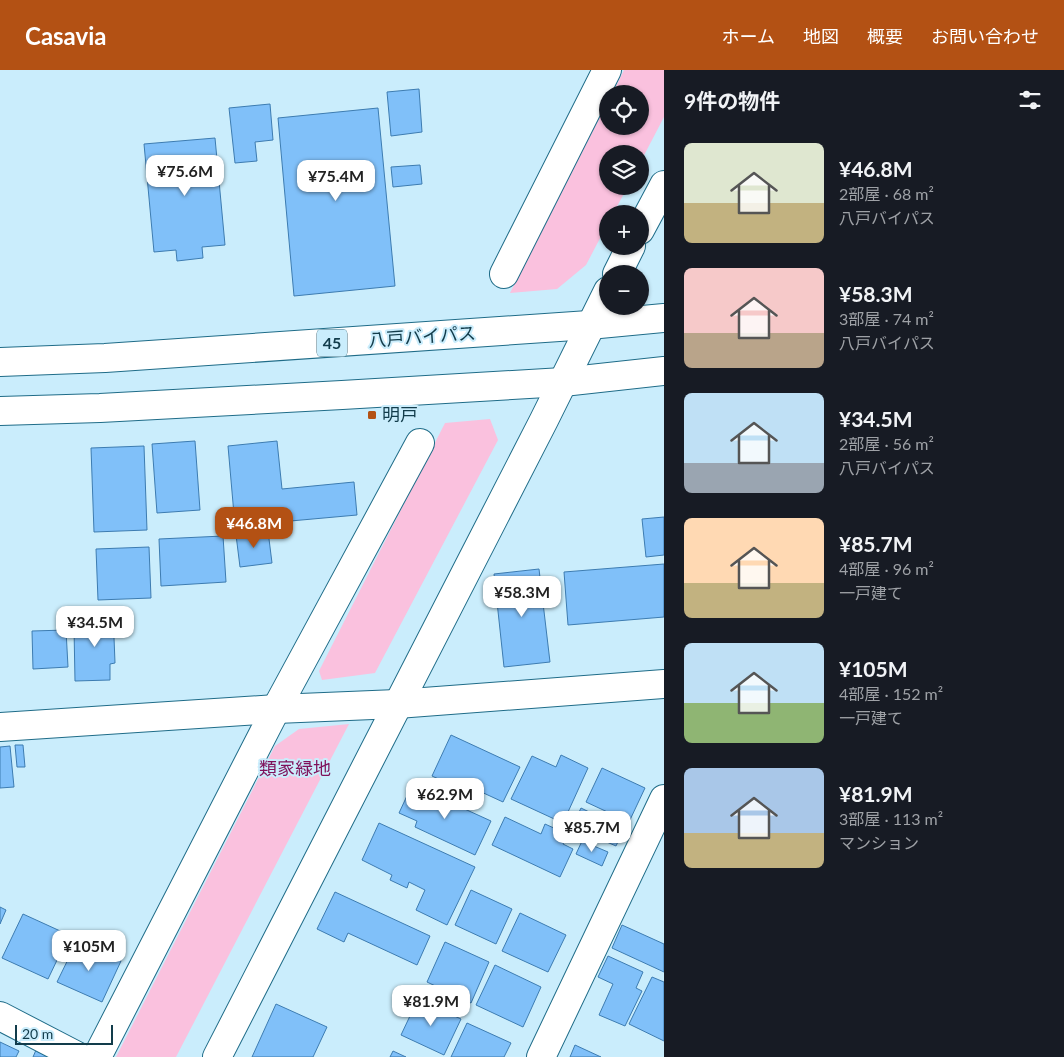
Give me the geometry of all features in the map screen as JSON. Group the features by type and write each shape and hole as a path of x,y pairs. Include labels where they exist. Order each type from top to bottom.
{"main road":[{"path":"504,274 607,70"},
{"path":"649,213 664,185"},
{"path":"217,1057 599,308"},
{"name":"八戸バイパス","path":"0,362 105,358 590,325 664,318"},
{"path":"0,411 129,406 563,382 664,371"},
{"path":"97,1057 276,709 420,443"},
{"path":"0,727 276,709 397,704 664,684"},
{"path":"541,1057 664,799"},
{"path":"0,1016 79,1057"}],"green space":[{"path":"624,70 664,70 664,117 649,146 599,145 599,195 623,195 618,205 599,205 599,240 586,265 557,289 510,293 599,119 599,135 649,135 649,85 616,85"},
{"path":"490,419 498,440 375,673 322,680 319,671 445,423"},
{"name":"類家緑地","path":"349,724 176,1057 116,1057 275,746 299,729"}],"building":[{"path":"419,89 422,132 391,136 387,92"},
{"path":"270,104 273,140 255,142 257,161 235,163 229,108"},
{"path":"378,108 395,286 294,296 278,118"},
{"path":"215,138 225,245 202,247 203,258 177,261 176,250 154,252 144,144"},
{"path":"420,165 422,184 393,187 391,167"},
{"path":"195,441 200,510 157,513 152,444"},
{"path":"277,441 282,489 354,482 357,515 235,526 228,446"},
{"path":"144,446 147,530 94,532 91,448"},
{"path":"664,517 664,555 646,557 642,519"},
{"path":"268,531 272,563 240,567 236,535"},
{"path":"223,536 226,582 161,586 159,539"},
{"path":"149,547 151,598 98,600 96,549"},
{"path":"664,564 664,617 568,625 564,572"},
{"path":"539,569 550,662 504,667 494,574"},
{"path":"113,612 115,663 110,664 110,680 75,681 74,628 90,627 89,613"},
{"path":"66,630 68,667 33,669 32,631"},
{"path":"451,735 520,767 503,802 477,790 475,796 432,776"},
{"path":"15,745 23,745 25,767 17,767"},
{"path":"10,746 14,787 0,788 0,747"},
{"path":"561,755 588,768 563,823 511,799 532,756 556,767"},
{"path":"602,768 645,788 629,822 586,802"},
{"path":"412,785 491,821 475,855 415,827 417,821 399,813"},
{"path":"581,808 624,829 616,846 572,827"},
{"path":"505,817 541,834 545,824 567,834 563,844 573,849 560,877 492,845"},
{"path":"379,823 475,867 447,925 416,910 425,890 409,882 407,888 390,880 392,875 362,860"},
{"path":"582,841 608,852 602,866 576,854"},
{"path":"471,890 512,909 496,944 455,925"},
{"path":"335,892 430,936 417,965 348,933 344,942 317,929"},
{"path":"0,907 6,910 0,924"},
{"path":"520,913 566,935 548,972 502,951"},
{"path":"23,914 69,935 48,979 2,958"},
{"path":"622,925 664,944 664,972 612,948"},
{"path":"77,941 121,961 102,1002 57,982"},
{"path":"445,942 489,962 471,1003 427,982"},
{"path":"608,956 643,972 636,988 642,991 625,1026 599,1015 613,984 598,977"},
{"path":"495,965 541,987 523,1027 476,1005"},
{"path":"652,977 664,982 664,1041 629,1024"},
{"path":"418,999 461,1019 444,1055 401,1035"},
{"path":"276,1004 327,1027 313,1057 252,1057"},
{"path":"467,1023 511,1043 504,1057 451,1057"},
{"path":"0,1042 19,1051 16,1057 0,1057"},
{"path":"575,1045 601,1057 570,1057"},
{"path":"36,1050 50,1057 33,1057"},
{"path":"393,1051 406,1057 390,1057"}],"place":[{"name":"明戸","path":"372,415"}]}
